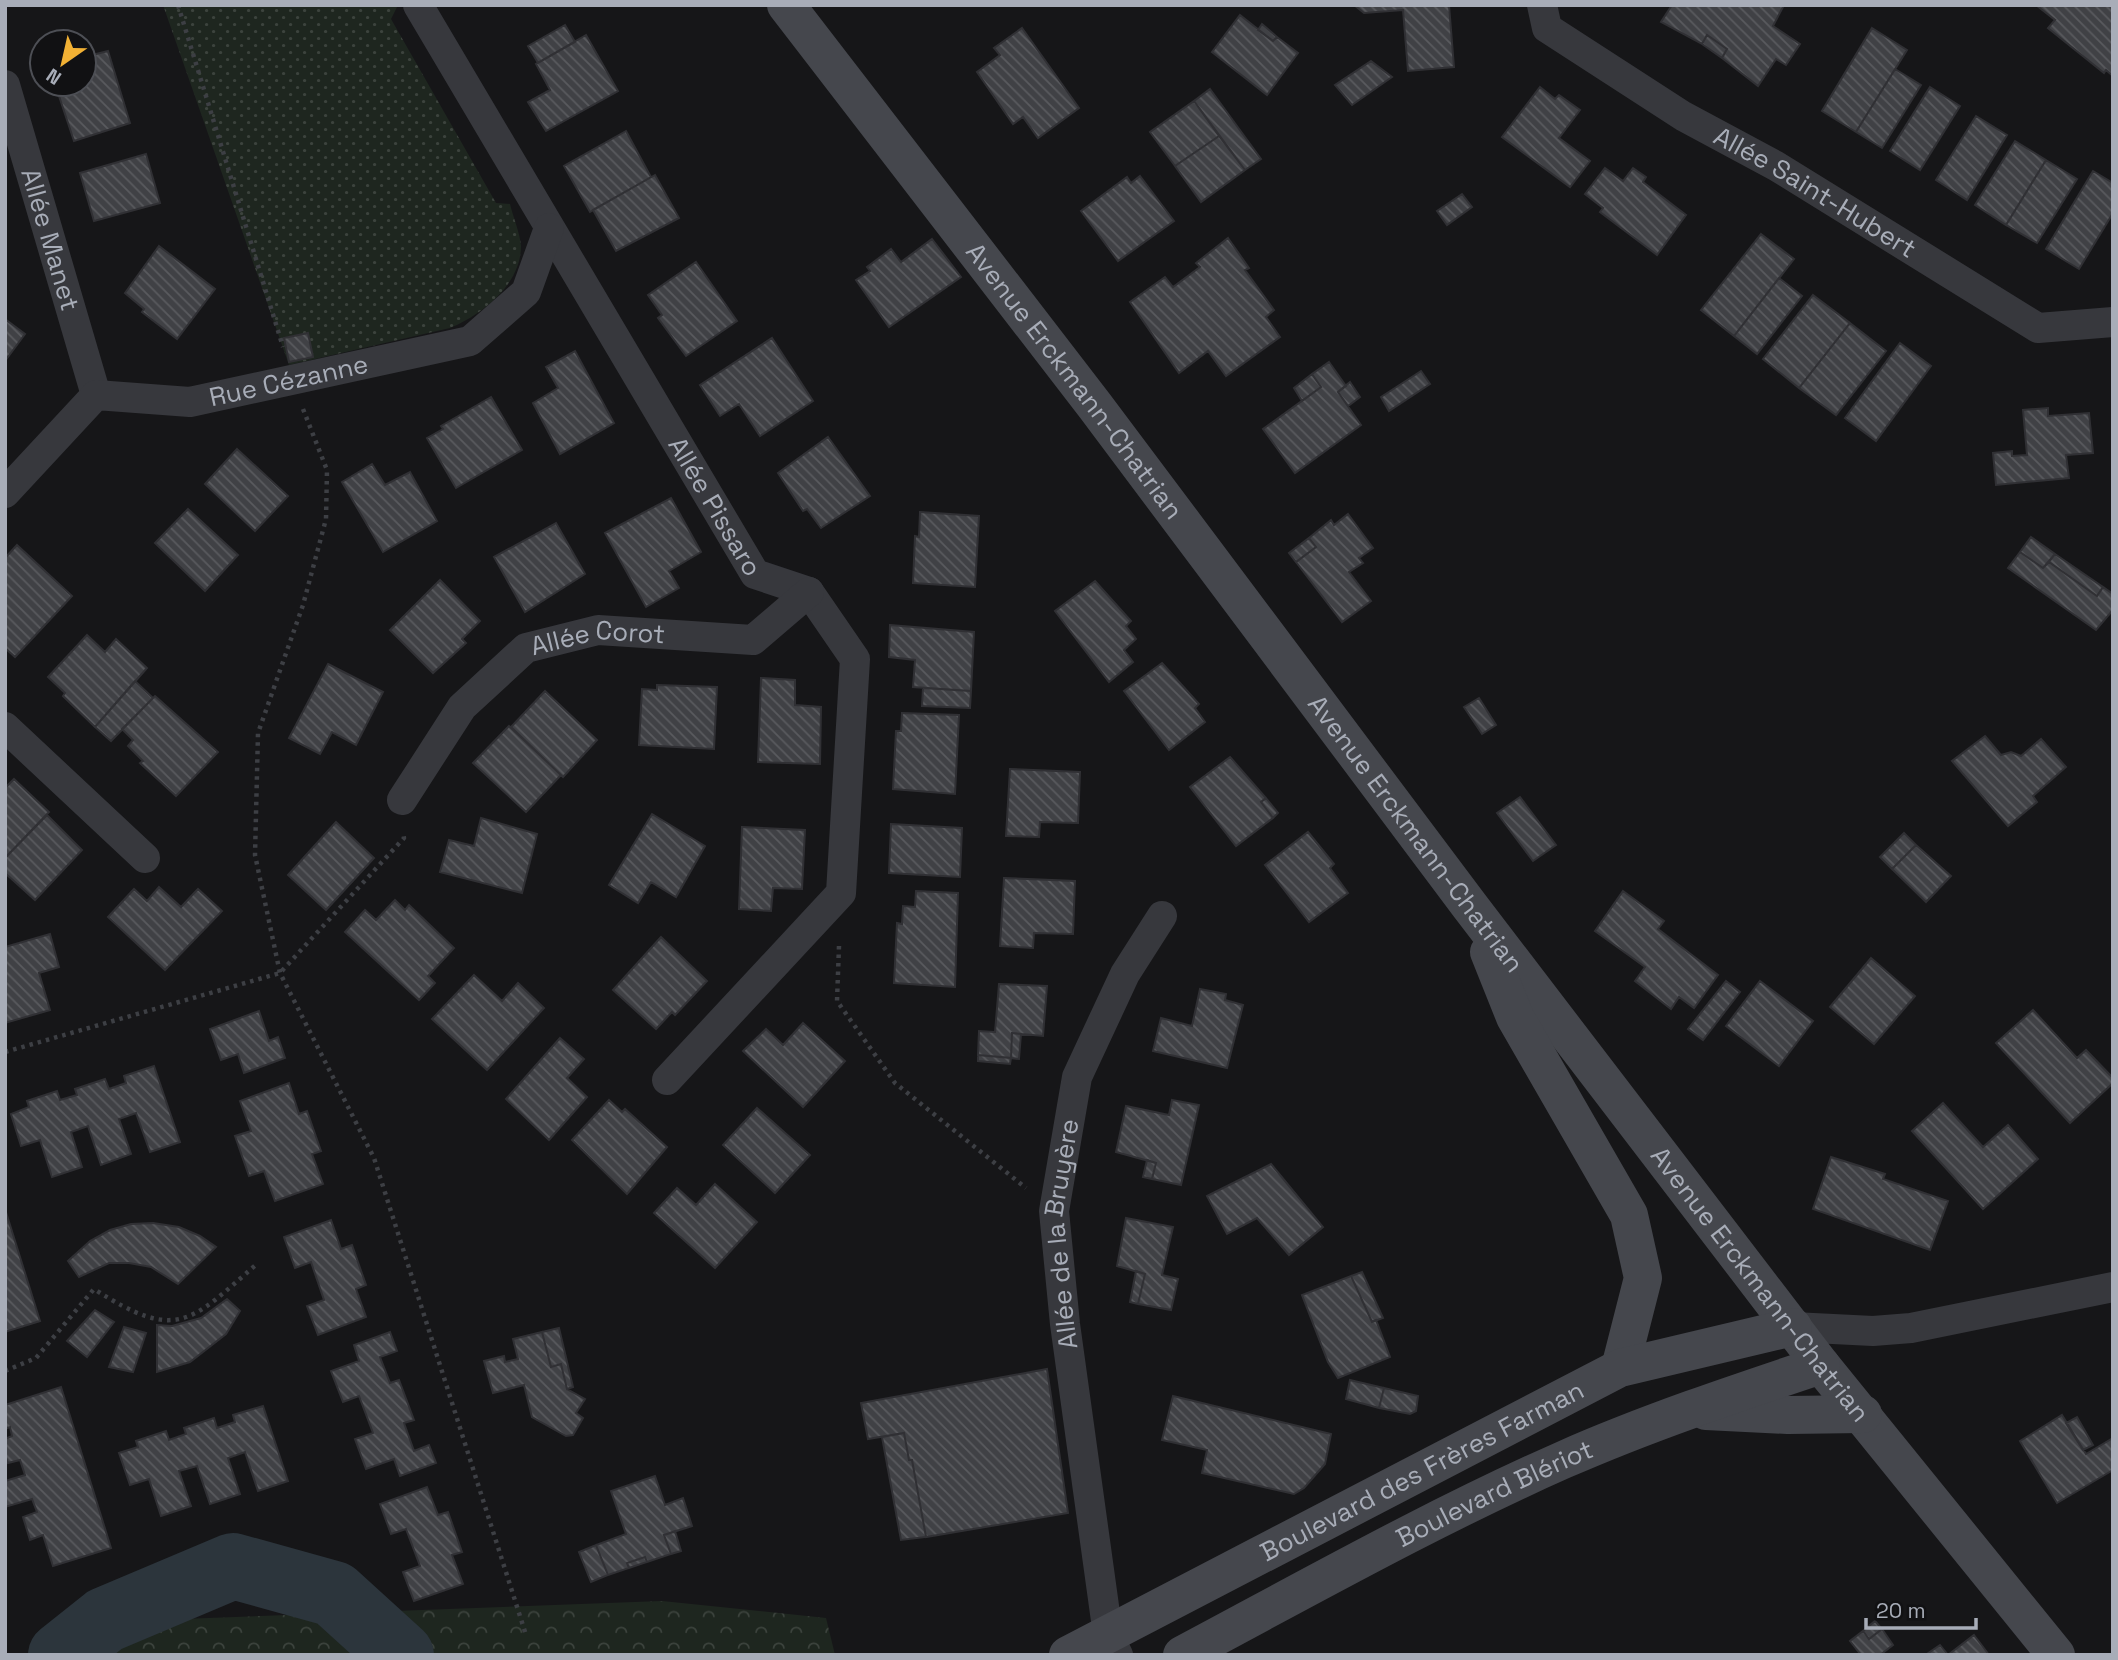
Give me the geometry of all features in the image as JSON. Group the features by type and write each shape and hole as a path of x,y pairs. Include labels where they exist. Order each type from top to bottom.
{"street":[{"name":"Allée Pissaro","path":"418,5 755,574 809,592"},
{"name":"Avenue Erckmann-Chatrian","path":"786,5 1095,406 1469,905 1821,1365 2056,1655"},
{"name":"Allée Saint-Hubert","path":"1542,5 1547,28 1683,116 1776,166 2038,328 2113,322"},
{"name":"Allée Manet","path":"5,85 96,395"},
{"name":"Rue Cézanne","path":"96,395 190,402 470,341 526,292 548,228"},
{"path":"5,493 96,395"},
{"path":"667,1080 841,893 855,659 809,592"},
{"name":"Allée Corot","path":"402,800 462,707 526,648 598,630 753,640 809,592"},
{"path":"5,727 145,858"},
{"path":"1469,905 1515,1017 1629,1215 1643,1278 1638,1364 1675,1375 1687,1409 1788,1415 1863,1414"},
{"name":"Allée de la Bruyère","path":"1113,1645 1065,1324 1054,1211 1077,1077 1125,974 1162,916"},
{"path":"1793,1327 1873,1331 1911,1328 2113,1287"},
{"name":"Boulevard des Frères Farman","path":"1068,1655 1113,1645 1638,1364 1793,1327"},
{"path":"1821,1365 1873,1331"},
{"name":"Boulevard Blériot","path":"1182,1655 1441,1517 1563,1460 1687,1409 1821,1365"}],"path":[{"path":"178,5 294,380 327,470 326,519 303,605 258,733 255,855 280,974 374,1158 526,1636"},
{"path":"5,1052 280,974 404,838 402,800"},
{"path":"841,893 837,1001 895,1083 1054,1211"},
{"path":"5,1371 36,1358 94,1289 131,1312 159,1321 188,1318 207,1307 258,1263"}],"green space":[{"path":"163,5 398,5 391,19 496,203 510,204 521,246 519,260 507,286 486,307 450,328 289,365"},
{"path":"662,1601 826,1618 835,1655 106,1655 156,1620"}],"building":[{"path":"1354,5 1449,5 1454,67 1408,71 1403,10 1364,13"},
{"path":"1672,5 1784,5 1773,26 1800,44 1786,65 1776,59 1758,86 1722,58 1727,49 1707,35 1702,44 1661,22"},
{"path":"2036,5 2113,5 2113,76 2106,70 2104,73 2048,28 2055,20"},
{"path":"1240,15 1273,41 1277,37 1298,53 1267,95 1212,52"},
{"path":"1262,24 1277,37 1273,41 1258,30"},
{"path":"565,25 575,42 538,63 528,46"},
{"path":"1022,28 1079,108 1038,138 1023,117 1013,124 977,72 1000,55 994,48"},
{"path":"1872,28 1907,50 1856,132 1822,111"},
{"path":"586,35 618,91 546,131 528,102 550,90 536,64"},
{"path":"1707,35 1727,49 1722,58 1702,44"},
{"path":"108,51 130,123 74,141 60,98 98,98 98,54"},
{"path":"1371,61 1392,77 1352,105 1335,85"},
{"path":"1895,69 1921,85 1882,148 1856,132"},
{"path":"1540,87 1555,99 1559,95 1580,110 1559,138 1590,161 1570,187 1502,137"},
{"path":"1930,87 1960,106 1920,170 1890,151"},
{"path":"1210,89 1261,159 1245,170 1194,101"},
{"path":"1194,101 1219,136 1175,166 1150,132"},
{"path":"1976,116 2007,135 1967,200 1936,180"},
{"path":"626,131 651,177 590,212 564,166"},
{"path":"1219,136 1245,170 1201,202 1175,166"},
{"path":"2015,141 2046,160 2006,225 1975,205"},
{"path":"146,154 160,203 94,221 80,173"},
{"path":"2046,160 2077,179 2037,243 2006,225"},
{"path":"1605,168 1623,181 1633,168 1646,177 1643,182 1686,215 1657,255 1600,212 1603,208 1585,194"},
{"path":"2093,171 2113,183 2113,213 2079,269 2046,249"},
{"path":"655,175 679,218 616,251 593,210"},
{"path":"1140,176 1174,221 1118,261 1081,211 1127,177 1131,183"},
{"path":"1462,194 1472,207 1447,225 1437,211"},
{"path":"1761,234 1794,259 1734,336 1701,310"},
{"path":"1228,238 1249,268 1245,270 1274,310 1266,317 1280,337 1226,376 1208,351 1179,373 1130,302 1165,277 1173,287 1200,267 1196,263"},
{"path":"932,239 961,277 889,327 856,280 870,271 867,267 891,249 901,262"},
{"path":"159,246 215,289 177,339 142,312 144,309 125,293"},
{"path":"696,262 737,321 686,356 658,318 662,315 648,295"},
{"path":"1779,278 1802,296 1757,354 1734,336"},
{"path":"1813,295 1850,323 1799,388 1763,359"},
{"path":"5,319 25,334 5,361"},
{"path":"1850,323 1886,351 1836,415 1799,388"},
{"path":"308,333 313,357 289,362 284,338"},
{"path":"772,338 813,401 760,436 739,404 720,416 700,385"},
{"path":"1900,343 1931,366 1876,441 1845,418"},
{"path":"575,351 614,423 560,454 533,403 558,388 546,367"},
{"path":"1329,362 1346,386 1338,392 1361,425 1295,473 1263,429 1321,387 1312,374"},
{"path":"1421,371 1430,384 1389,411 1381,397"},
{"path":"1312,374 1321,387 1302,401 1294,388"},
{"path":"1350,382 1360,397 1348,406 1338,392"},
{"path":"491,397 522,450 456,488 427,438 443,429 441,426"},
{"path":"2048,408 2048,416 2089,413 2093,453 2066,455 2069,478 1996,485 1993,453 2012,451 2012,456 2027,455 2023,410"},
{"path":"828,437 870,496 821,528 807,509 803,511 778,473"},
{"path":"237,449 288,496 255,531 205,484"},
{"path":"372,464 385,485 410,472 437,521 383,552 342,482"},
{"path":"671,498 701,552 669,571 679,588 646,607 605,533"},
{"path":"188,509 238,555 205,591 155,543"},
{"path":"920,512 979,516 975,587 913,583 915,536 919,537"},
{"path":"1348,514 1373,548 1359,558 1363,563 1349,572 1371,601 1342,622 1296,562 1316,547 1309,538 1331,520 1334,525"},
{"path":"556,523 585,574 525,612 494,557"},
{"path":"2031,537 2055,554 2043,568 2020,552"},
{"path":"1309,538 1316,547 1296,562 1289,553"},
{"path":"17,545 72,596 15,657 5,648 5,558"},
{"path":"2020,552 2043,568 2049,562 2097,596 2103,587 2113,594 2113,610 2096,630 2008,568"},
{"path":"2055,554 2103,587 2097,596 2049,562"},
{"path":"440,580 480,621 462,639 466,643 433,673 390,630"},
{"path":"1095,581 1131,621 1126,626 1136,639 1124,650 1133,662 1109,682 1055,611"},
{"path":"890,625 974,632 971,691 913,687 915,660 889,657"},
{"path":"87,635 105,652 116,639 147,668 95,727 48,677"},
{"path":"1162,663 1199,704 1195,708 1205,722 1169,750 1124,691"},
{"path":"328,664 383,692 356,745 332,732 320,754 289,738"},
{"path":"761,678 795,680 795,705 821,707 820,764 758,762"},
{"path":"135,681 153,698 111,741 95,727"},
{"path":"657,685 717,687 714,749 639,745 642,689 657,690"},
{"path":"923,688 971,691 970,708 922,706"},
{"path":"545,691 597,740 563,777 511,727"},
{"path":"155,696 218,752 176,796 140,763 143,761 128,746 133,740 122,729"},
{"path":"1479,698 1496,725 1482,734 1464,707"},
{"path":"902,713 959,715 955,794 893,789 896,731 901,731"},
{"path":"509,726 561,775 526,812 473,763"},
{"path":"1985,736 2001,755 2011,752 2021,756 2041,739 2066,767 2033,796 2037,802 2008,826 1952,761"},
{"path":"1230,757 1266,798 1261,802 1273,818 1236,846 1190,787"},
{"path":"1010,769 1080,772 1078,823 1040,822 1039,837 1006,836"},
{"path":"14,779 49,812 5,858 5,788"},
{"path":"1520,797 1556,845 1533,861 1497,813"},
{"path":"1266,798 1278,813 1273,818 1261,802"},
{"path":"652,814 705,846 676,897 651,882 638,903 609,885"},
{"path":"47,815 82,850 35,900 5,873 5,858"},
{"path":"481,818 537,834 522,893 440,872 449,840 474,846"},
{"path":"336,822 374,858 326,910 288,875"},
{"path":"891,824 962,828 960,877 889,873"},
{"path":"742,827 805,830 802,889 773,888 771,911 739,909"},
{"path":"1308,832 1334,864 1330,868 1348,893 1309,922 1265,865"},
{"path":"1904,833 1916,845 1892,869 1880,857"},
{"path":"1916,845 1951,876 1926,902 1892,869"},
{"path":"1004,878 1075,881 1073,934 1034,933 1033,948 1000,946"},
{"path":"159,887 181,907 198,889 222,911 165,970 108,917 134,889 147,901"},
{"path":"916,891 958,893 955,987 894,983 897,923 902,924 903,906 915,907"},
{"path":"1623,891 1664,921 1658,929 1718,975 1694,1008 1679,997 1671,1009 1635,981 1645,967 1595,931"},
{"path":"395,900 405,910 409,905 454,948 428,976 435,983 419,1000 345,932 365,910 376,920"},
{"path":"50,934 59,967 39,973 50,1010 5,1023 5,947"},
{"path":"661,937 707,981 675,1015 672,1012 656,1029 613,990"},
{"path":"1871,958 1915,996 1874,1044 1830,1007"},
{"path":"474,975 502,1001 518,983 544,1008 487,1070 432,1019"},
{"path":"1726,981 1740,992 1703,1040 1688,1029"},
{"path":"1760,981 1813,1021 1779,1066 1726,1026"},
{"path":"999,984 1047,986 1043,1036 1012,1033 1011,1058 978,1055 979,1031 995,1032"},
{"path":"1200,989 1226,994 1225,1000 1243,1005 1227,1068 1153,1051 1161,1018 1192,1026"},
{"path":"2033,1010 2077,1058 2086,1050 2113,1078 2113,1083 2070,1123 1996,1043"},
{"path":"259,1011 269,1041 278,1037 285,1058 244,1073 238,1054 221,1060 210,1029"},
{"path":"803,1023 845,1061 803,1107 743,1051 766,1029 783,1045"},
{"path":"1012,1033 1021,1034 1019,1059 1011,1058"},
{"path":"560,1038 584,1059 567,1078 587,1097 549,1140 506,1099"},
{"path":"978,1055 1011,1058 1010,1064 978,1061"},
{"path":"154,1066 180,1142 150,1152 136,1113 119,1119 131,1154 101,1165 88,1126 71,1132 82,1167 52,1177 40,1140 21,1146 11,1114 29,1107 27,1101 57,1091 60,1100 77,1095 75,1089 105,1079 109,1089 126,1083 124,1076"},
{"path":"289,1083 299,1114 307,1111 321,1151 312,1154 323,1184 275,1201 264,1171 249,1176 235,1136 251,1131 240,1101"},
{"path":"609,1100 622,1112 625,1109 667,1147 627,1194 572,1140"},
{"path":"1172,1100 1199,1105 1181,1185 1152,1179 1156,1163 1116,1152 1126,1106 1169,1115"},
{"path":"1943,1103 1983,1147 2008,1125 2038,1159 1983,1209 1912,1131"},
{"path":"757,1108 810,1155 775,1193 723,1145"},
{"path":"1831,1157 1885,1174 1883,1179 1948,1201 1930,1250 1813,1209"},
{"path":"1147,1160 1156,1163 1152,1179 1143,1177"},
{"path":"1271,1164 1323,1227 1289,1255 1257,1218 1227,1234 1207,1196"},
{"path":"715,1184 757,1222 715,1268 654,1213 677,1188 696,1205"},
{"path":"5,1209 40,1321 5,1332"},
{"path":"1126,1218 1173,1227 1162,1275 1178,1279 1171,1310 1138,1304 1145,1274 1117,1266"},
{"path":"331,1220 341,1249 352,1245 366,1285 356,1289 366,1317 318,1335 307,1306 324,1300 311,1262 295,1268 284,1237"},
{"path":"153,1223 179,1227 216,1247 178,1284 151,1267 129,1263 109,1263 79,1277 68,1261 90,1241 110,1230 131,1224"},
{"path":"1136,1271 1145,1274 1138,1304 1130,1302"},
{"path":"1362,1272 1383,1318 1372,1322 1351,1276"},
{"path":"1351,1276 1372,1322 1376,1320 1390,1357 1338,1378 1328,1362 1302,1295"},
{"path":"227,1299 240,1311 226,1334 190,1362 157,1372 157,1325 172,1326 201,1318"},
{"path":"95,1310 114,1322 87,1357 67,1341"},
{"path":"124,1327 146,1333 133,1372 109,1367"},
{"path":"559,1328 573,1387 567,1389 561,1364 551,1367 542,1332"},
{"path":"390,1332 397,1351 380,1357 390,1383 399,1380 414,1420 404,1423 414,1451 429,1445 436,1463 400,1476 394,1459 366,1469 355,1439 373,1433 359,1396 343,1402 331,1371 359,1361 354,1345"},
{"path":"542,1332 551,1367 561,1364 567,1389 585,1399 576,1413 583,1418 573,1435 566,1436 532,1417 524,1385 493,1393 484,1361 504,1356 505,1362 518,1359 513,1339"},
{"path":"1047,1369 1068,1513 926,1537 912,1460 909,1460 904,1433 868,1439 861,1403"},
{"path":"1350,1380 1384,1388 1379,1408 1346,1399"},
{"path":"61,1387 111,1548 53,1566 43,1535 30,1540 23,1517 37,1512 32,1499 5,1507 5,1481 25,1475 20,1460 8,1463 5,1456 5,1439 12,1436 10,1427 5,1429 5,1405"},
{"path":"1384,1388 1418,1396 1416,1411 1410,1414 1379,1408"},
{"path":"1173,1396 1331,1434 1325,1464 1304,1488 1294,1494 1202,1473 1207,1450 1162,1440"},
{"path":"263,1406 288,1481 258,1491 245,1452 228,1458 240,1494 210,1504 197,1466 179,1471 191,1506 161,1516 149,1479 130,1485 119,1453 138,1447 136,1441 166,1431 169,1440 186,1434 184,1428 214,1418 217,1428 235,1422 233,1415"},
{"path":"2062,1415 2086,1454 2113,1438 2113,1470 2057,1503 2020,1441"},
{"path":"2077,1417 2093,1445 2083,1450 2066,1423"},
{"path":"904,1433 909,1460 912,1460 926,1537 901,1540 882,1437"},
{"path":"655,1476 665,1505 683,1498 692,1526 664,1535 671,1554 647,1562 645,1557 627,1563 629,1568 608,1575 596,1545 626,1534 611,1491"},
{"path":"427,1487 438,1515 448,1512 462,1552 452,1555 463,1584 414,1601 403,1572 420,1566 406,1529 391,1534 380,1504"},
{"path":"675,1531 681,1551 671,1554 664,1535"},
{"path":"596,1545 608,1575 591,1582 579,1552"},
{"path":"645,1557 647,1562 629,1568 627,1563"},
{"path":"1875,1621 1882,1629 1869,1639 1863,1631"},
{"path":"1882,1629 1893,1645 1880,1655 1861,1655 1850,1641 1863,1631 1869,1639"},
{"path":"1974,1635 1989,1655 1948,1655"},
{"path":"1940,1645 1948,1655 1927,1654"}],"waterway":[{"path":"61,1655 105,1620 233,1566 334,1594 401,1655"}]}
